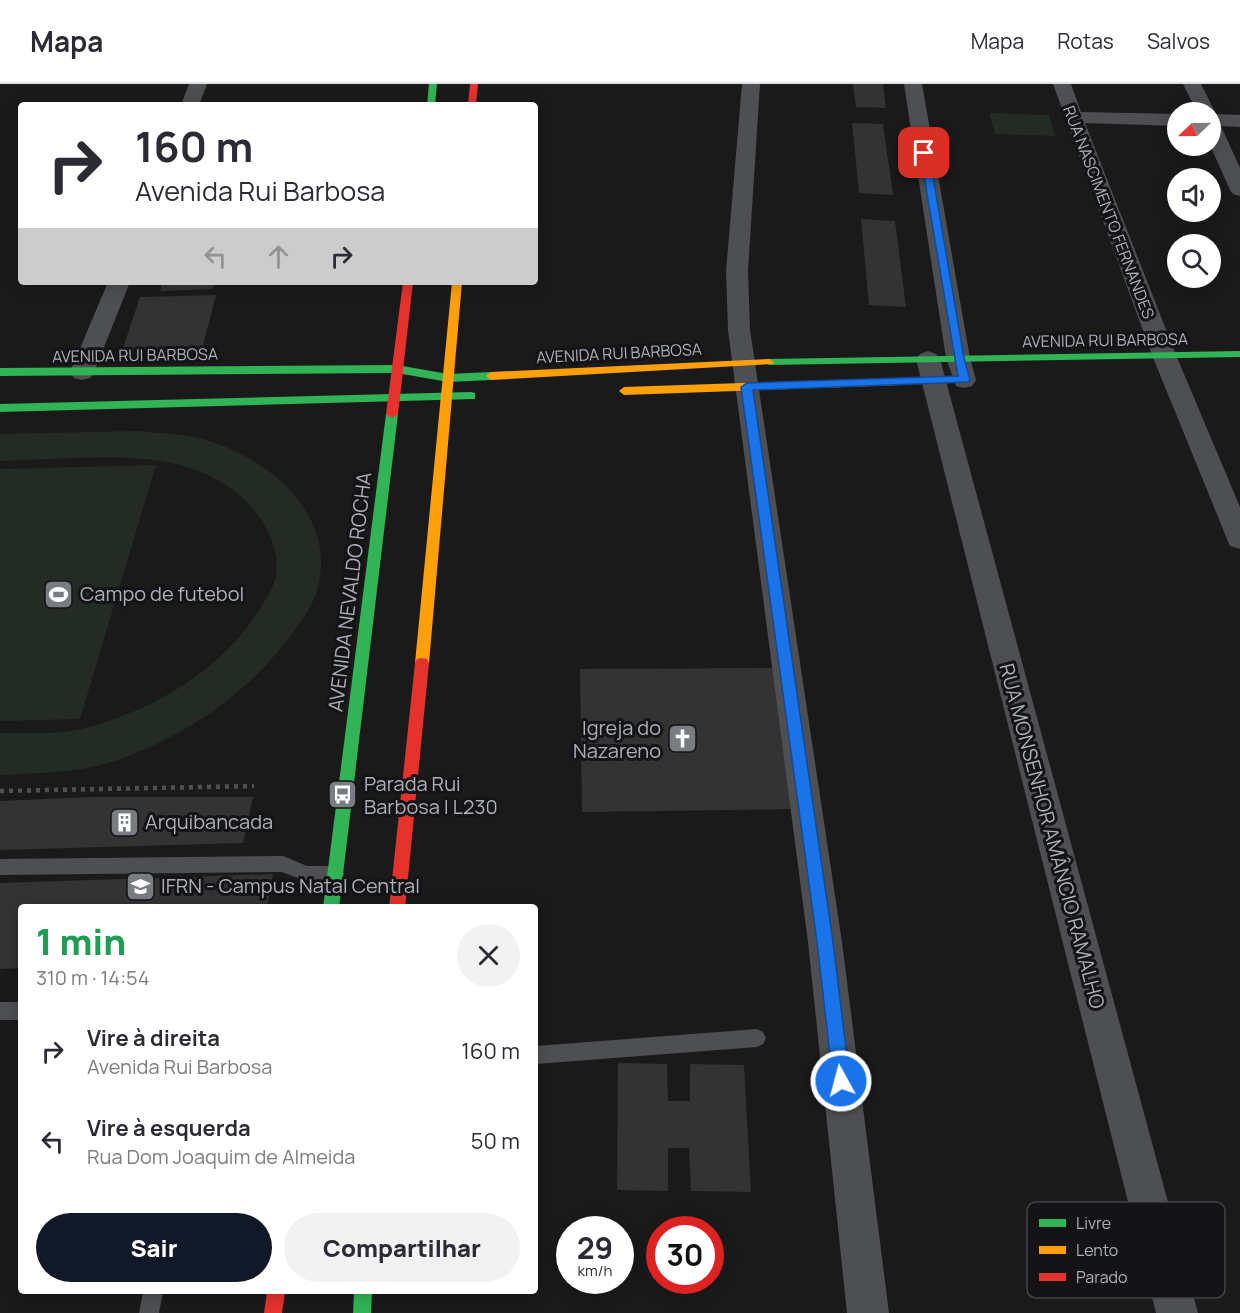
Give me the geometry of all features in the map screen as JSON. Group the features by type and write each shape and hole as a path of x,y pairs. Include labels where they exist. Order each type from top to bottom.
{"main road":[{"path":"431,102 433,84"},
{"path":"472,102 474,84"},
{"name":"AVENIDA NEVALDO ROCHA","path":"332,904 408,285"},
{"path":"397,904 448,397 457,285"},
{"name":"AVENIDA RUI BARBOSA","path":"0,372 397,369 448,378 1170,372 1240,354"},
{"name":"AVENIDA RUI BARBOSA","path":"607,392 745,374 944,375"},
{"path":"0,408 480,396"},
{"path":"273,1313 276,1294"},
{"path":"362,1313 363,1294"}],"street":[{"path":"191,102 198,84"},
{"path":"751,84 737,290 745,374 825,942 868,1313"},
{"name":"RUA MONSENHOR AMÂNCIO RAMALHO","path":"913,84 944,375 1149,1202"},
{"name":"RUA NASCIMENTO FERNANDES","path":"1062,84 1072,117 1170,372 1240,539"},
{"path":"1192,84 1201,102"},
{"path":"1072,117 1167,120"},
{"path":"1221,121 1240,121"},
{"path":"1221,146 1240,190"},
{"path":"82,372 117,285"},
{"name":"RUA MONSENHOR AMÂNCIO RAMALHO","path":"1173,1298 1177,1313"}],"lane":[{"path":"0,867 283,864 306,874 336,874"},
{"path":"0,1011 18,1011"},
{"path":"538,1055 757,1038"},
{"path":"148,1313 153,1294"}],"path":[{"path":"0,791 254,786"}],"shaded area":[{"path":"989,113 1049,115 1055,136 995,134"},
{"path":"139,431 181,435 206,440 230,449 253,461 293,493 307,513 317,536 321,561 314,599 294,631 259,672 219,706 175,735 126,757 95,766 64,771 0,775 0,733 74,731 114,719 160,699 195,677 227,650 253,619 273,586 277,562 273,544 265,526 240,495 211,477 168,462 145,459 96,457 0,461 0,434"},
{"name":"Campo de futebol","path":"156,465 80,719 0,721 0,469"}],"building":[{"path":"853,84 883,84 886,108 856,107"},
{"path":"852,123 883,124 893,195 859,193"},
{"path":"861,219 895,221 906,307 869,305"},
{"path":"162,285 214,285 213,289 160,291"},
{"path":"216,295 202,349 122,351 140,297"},
{"name":"Igreja do Nazareno","path":"774,668 792,809 582,812 580,669"},
{"name":"Arquibancada","path":"92,797 253,797 243,843 0,850 0,801"},
{"path":"273,874 268,904 18,904 18,968 0,969 0,883"},
{"path":"618,1063 667,1064 668,1101 690,1101 690,1064 744,1065 751,1192 691,1191 689,1148 668,1148 668,1191 617,1190"}],"traffic: fast":[{"path":"431,102 433,84"},
{"path":"769,362 1240,354"},
{"path":"0,372 397,369 448,378 491,376"},
{"path":"0,408 471,396"},
{"path":"331,904 392,414"},
{"path":"362,1313 363,1294"}],"traffic: slow":[{"path":"422,663 457,285"},
{"path":"491,376 769,362"},
{"path":"624,391 896,382"}],"traffic: jam":[{"path":"472,102 474,84"},
{"path":"392,414 408,285"},
{"path":"397,904 422,663"},
{"path":"273,1313 276,1294"}],"place":[{"name":"Campo de futebol","path":"59,594"},
{"name":"Igreja do Nazareno","path":"682,739"},
{"name":"Parada Rui Barbosa | L230","path":"343,795"},
{"name":"Arquibancada","path":"124,822"},
{"name":"IFRN - Campus Natal Central","path":"140,886"}],"route":[{"path":"841,1081 825,942 747,387 964,380 958,358 924,153"}]}
